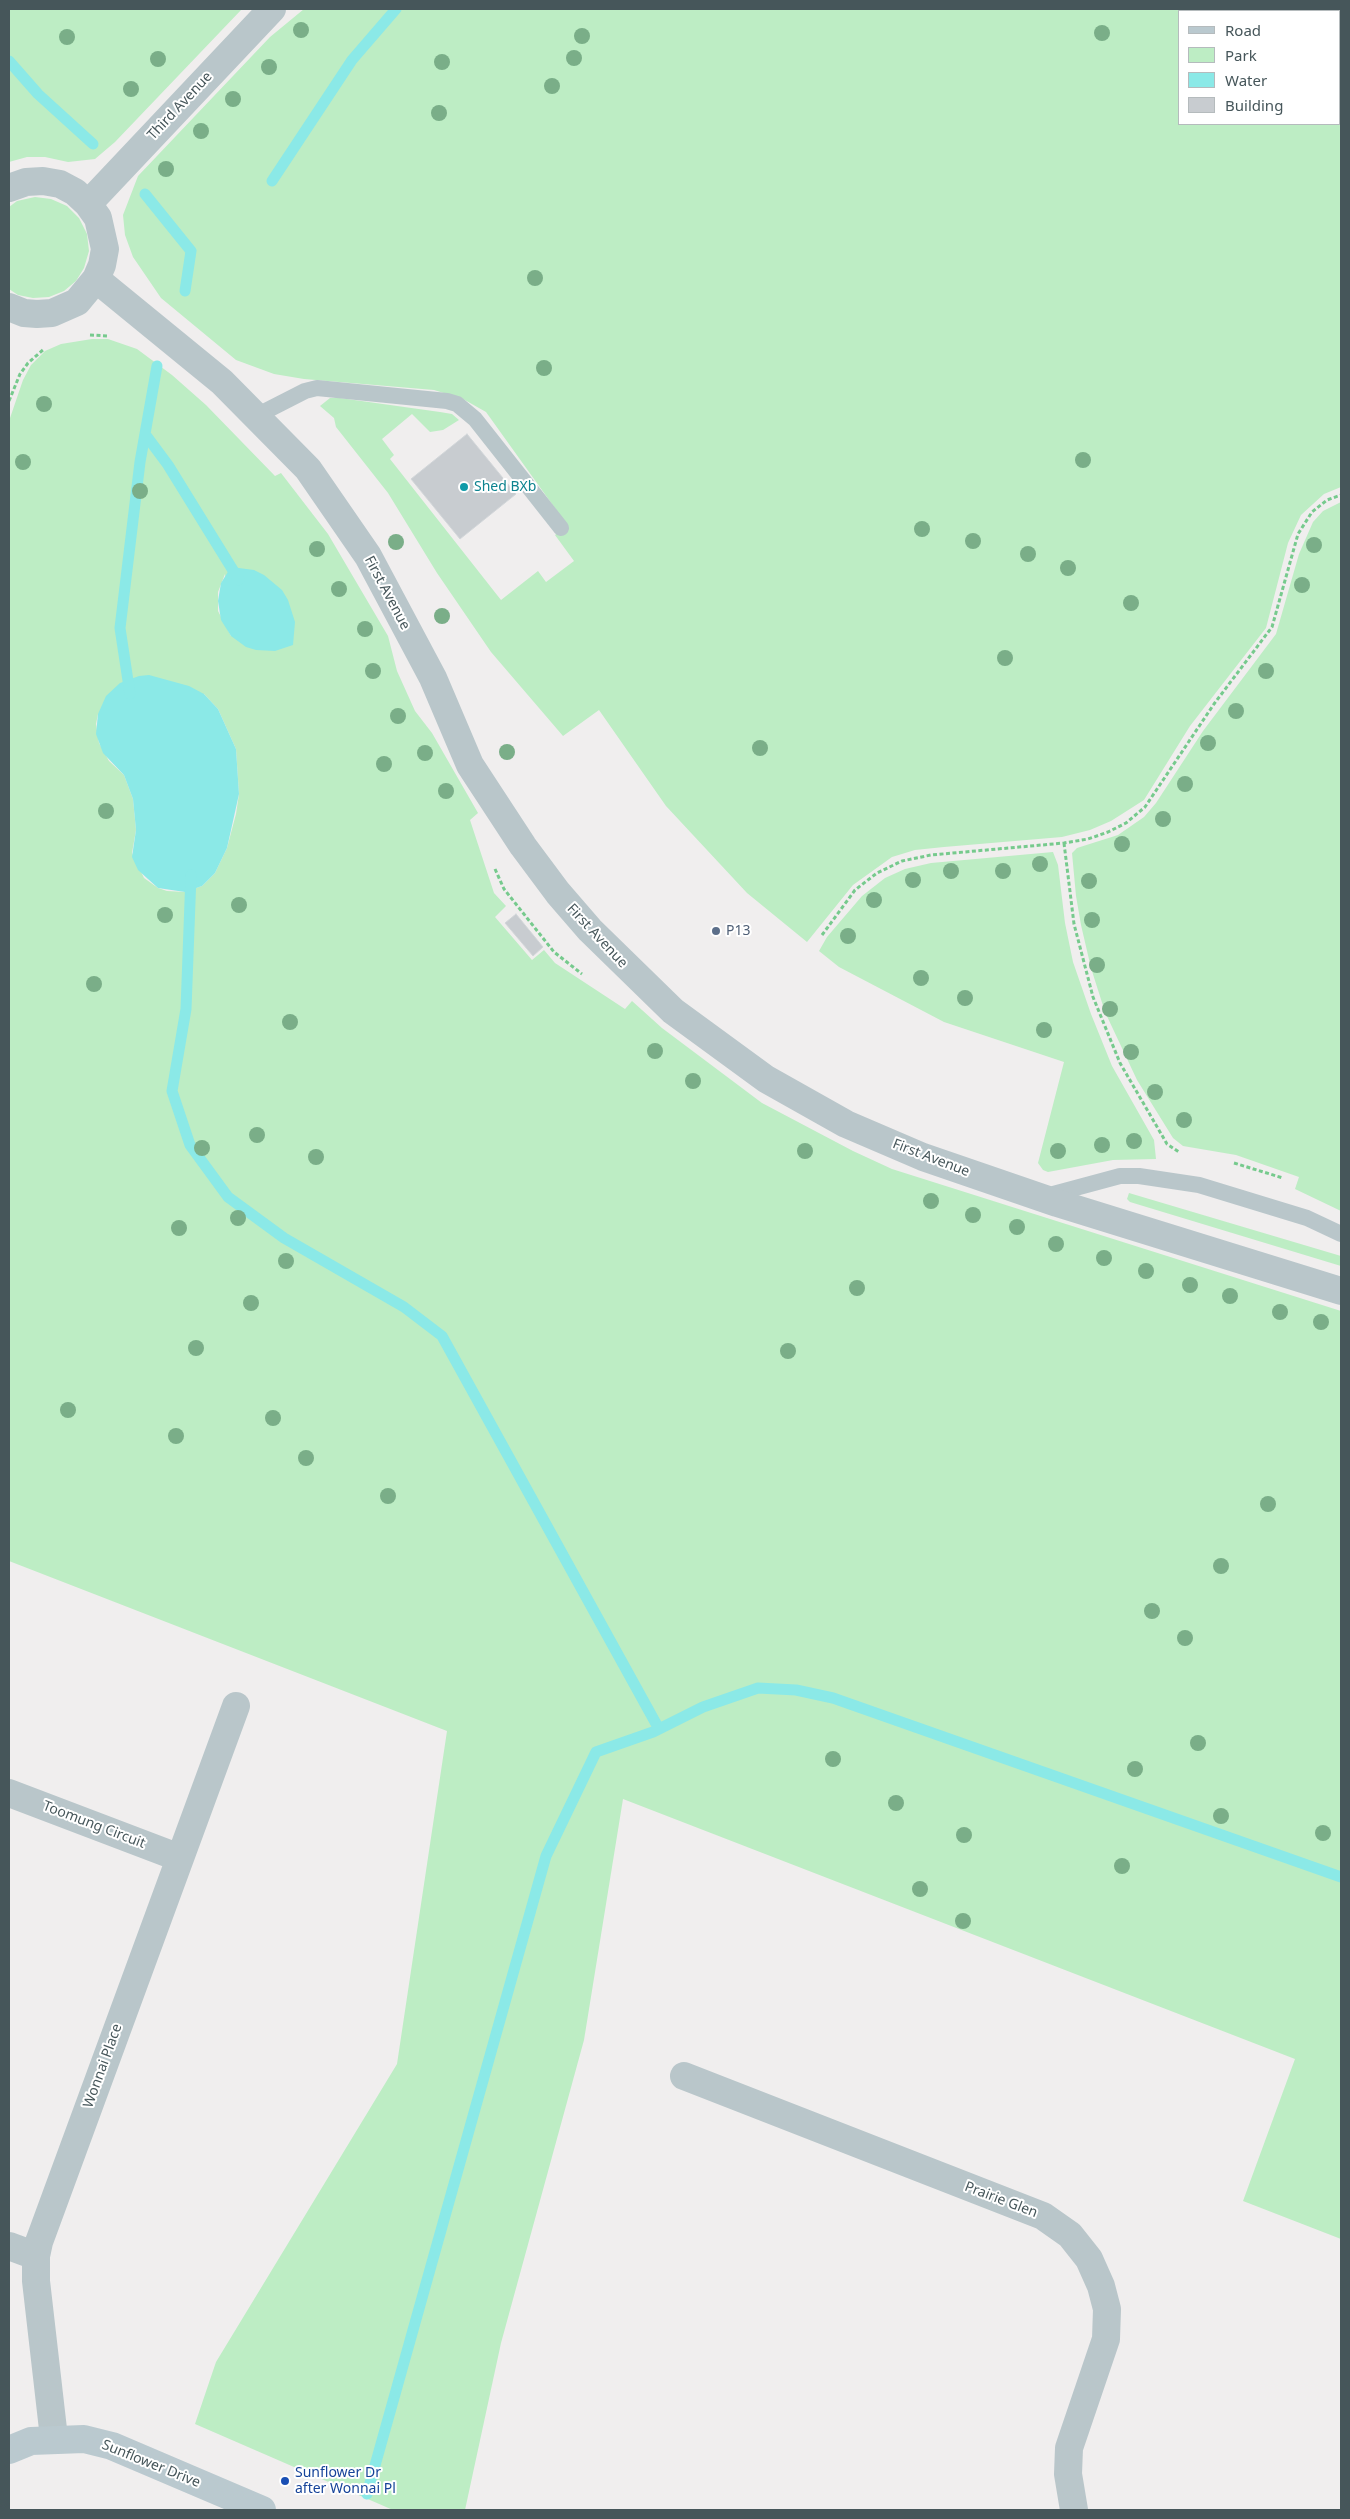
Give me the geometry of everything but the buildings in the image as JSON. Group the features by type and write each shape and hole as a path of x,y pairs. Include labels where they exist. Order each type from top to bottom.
{"street":[{"name":"Third Avenue","path":"88,204 272,9"},
{"path":"9,188 26,182 43,181 60,184 75,192 88,204 98,218 105,249 102,265 96,280 77,302 52,313 24,313 9,310"},
{"name":"First Avenue","path":"96,280 222,382 308,469 368,556 433,678 470,765 523,846 558,893 625,966 673,1011 766,1080 846,1124 923,1157 1040,1197 1341,1291"},
{"name":"Wonnai Place","path":"54,2438 36,2281 36,2256 44,2227 236,1706"},
{"name":"Toomung Circuit","path":"9,1792 180,1858"},
{"name":"Prairie Glen","path":"684,2076 1043,2216 1070,2235 1089,2259 1101,2286 1107,2309 1106,2339 1069,2448 1069,2488 1074,2510"},
{"path":"9,2246 36,2256"},
{"name":"Sunflower Drive","path":"9,2450 31,2441 54,2438 84,2438 112,2446 262,2510"}],"lane":[{"path":"256,416 305,391 317,388 452,402 475,419 561,528"},
{"path":"1040,1197 1120,1176 1139,1176 1208,1188 1307,1218 1341,1234"}],"path":[{"path":"83,336 112,336"},
{"path":"9,401 20,374 28,362 49,345"},
{"path":"822,935 856,890 877,873 902,861 931,854 1064,843 1108,832 1126,823 1145,807 1205,718 1272,627 1298,534 1312,512 1327,500 1341,495"},
{"path":"1064,843 1074,924 1093,997 1120,1063 1166,1144 1186,1154"},
{"path":"1232,1162 1286,1179"}],"green space":[{"path":"9,9 242,9 115,142 95,159 68,162 45,157 27,157 9,162"},
{"path":"304,9 1341,9 1341,487 1324,494 1301,515 1288,543 1266,628 1190,726 1144,800 1111,821 1090,830 1062,837 915,850 892,857 853,885 807,942 747,893 666,806 599,710 563,736 491,652 437,573 388,493 336,427 334,418 320,406 330,398 340,398 452,414 459,420 443,430 430,432 412,414 382,439 394,455 390,459 501,600 538,571 546,582 574,561 555,535 567,525 486,412 463,399 434,390 304,379 274,374 236,360 161,298 133,257 125,235 123,215 138,176 270,37"},
{"path":"35,197 51,199 67,206 79,218 87,234 89,251 84,268 76,281 64,291 49,297 33,298 18,295 9,289 9,207 17,201"},
{"path":"92,339 108,339 137,349 172,375 206,405 275,476 281,473 328,534 388,636 397,671 415,711 432,733 478,813 470,820 494,893 506,906 495,917 532,960 544,950 555,963 625,1009 632,1001 662,1028 762,1103 853,1151 892,1169 1341,1311 1341,2239 1243,2201 1295,2059 623,1799 584,2040 501,2343 465,2510 393,2510 195,2424 216,2362 397,2064 447,1731 9,1561 9,421 23,380 31,365 45,351 61,344","holes":["225,574 231,636 218,611 218,592","204,694 218,709 236,749 239,794 236,814 227,848 215,873 202,886 185,892 167,891 158,888 144,878 132,853 136,830 133,799 124,775 109,761 99,743 96,724 98,714"]},
{"path":"1341,502 1341,1211 1295,1189 1299,1177 1236,1155 1183,1146 1173,1138 1137,1080 1105,1012 1091,968 1081,925 1072,853 1077,848 1118,835 1144,817 1156,803 1203,731 1276,634 1299,554 1313,522 1323,511"},
{"path":"1053,852 1058,865 1065,923 1073,962 1112,1066 1154,1140 1156,1159 1113,1160 1048,1172 1043,1170 1038,1163 1064,1062 944,1022 839,967 819,951 827,937 862,896 885,878 905,869 931,863"},
{"path":"1129,1193 1341,1256 1341,1266 1130,1202 1127,1199"}],"water":[{"path":"231,567 254,570 264,575 282,590 288,600 295,622 293,645 275,651 256,650 246,647 231,636 221,620 218,601 221,583"},
{"path":"149,675 189,686 204,694 218,709 236,749 239,794 227,848 215,873 202,886 185,892 158,888 138,870 132,857 136,830 133,799 124,775 103,753 96,734 98,714 106,696 120,683 139,676"}],"waterway":[{"path":"272,181 352,60 396,9"},
{"path":"9,61 38,94 93,144"},
{"path":"145,194 191,251 185,291"},
{"path":"130,694 120,628 140,462 157,366"},
{"path":"145,434 168,465 239,580"},
{"path":"191,875 186,1009 172,1091 190,1145 228,1197 284,1238 404,1307 442,1336 659,1729"},
{"path":"367,2494 546,1856 596,1752 653,1732 703,1707 758,1688 796,1690 833,1698 1341,1877"}],"place":[{"name":"Shed BXb","path":"464,487"},
{"name":"P13","path":"716,931"},
{"name":"Sunflower Dr after Wonnai Pl","path":"285,2481"}]}
